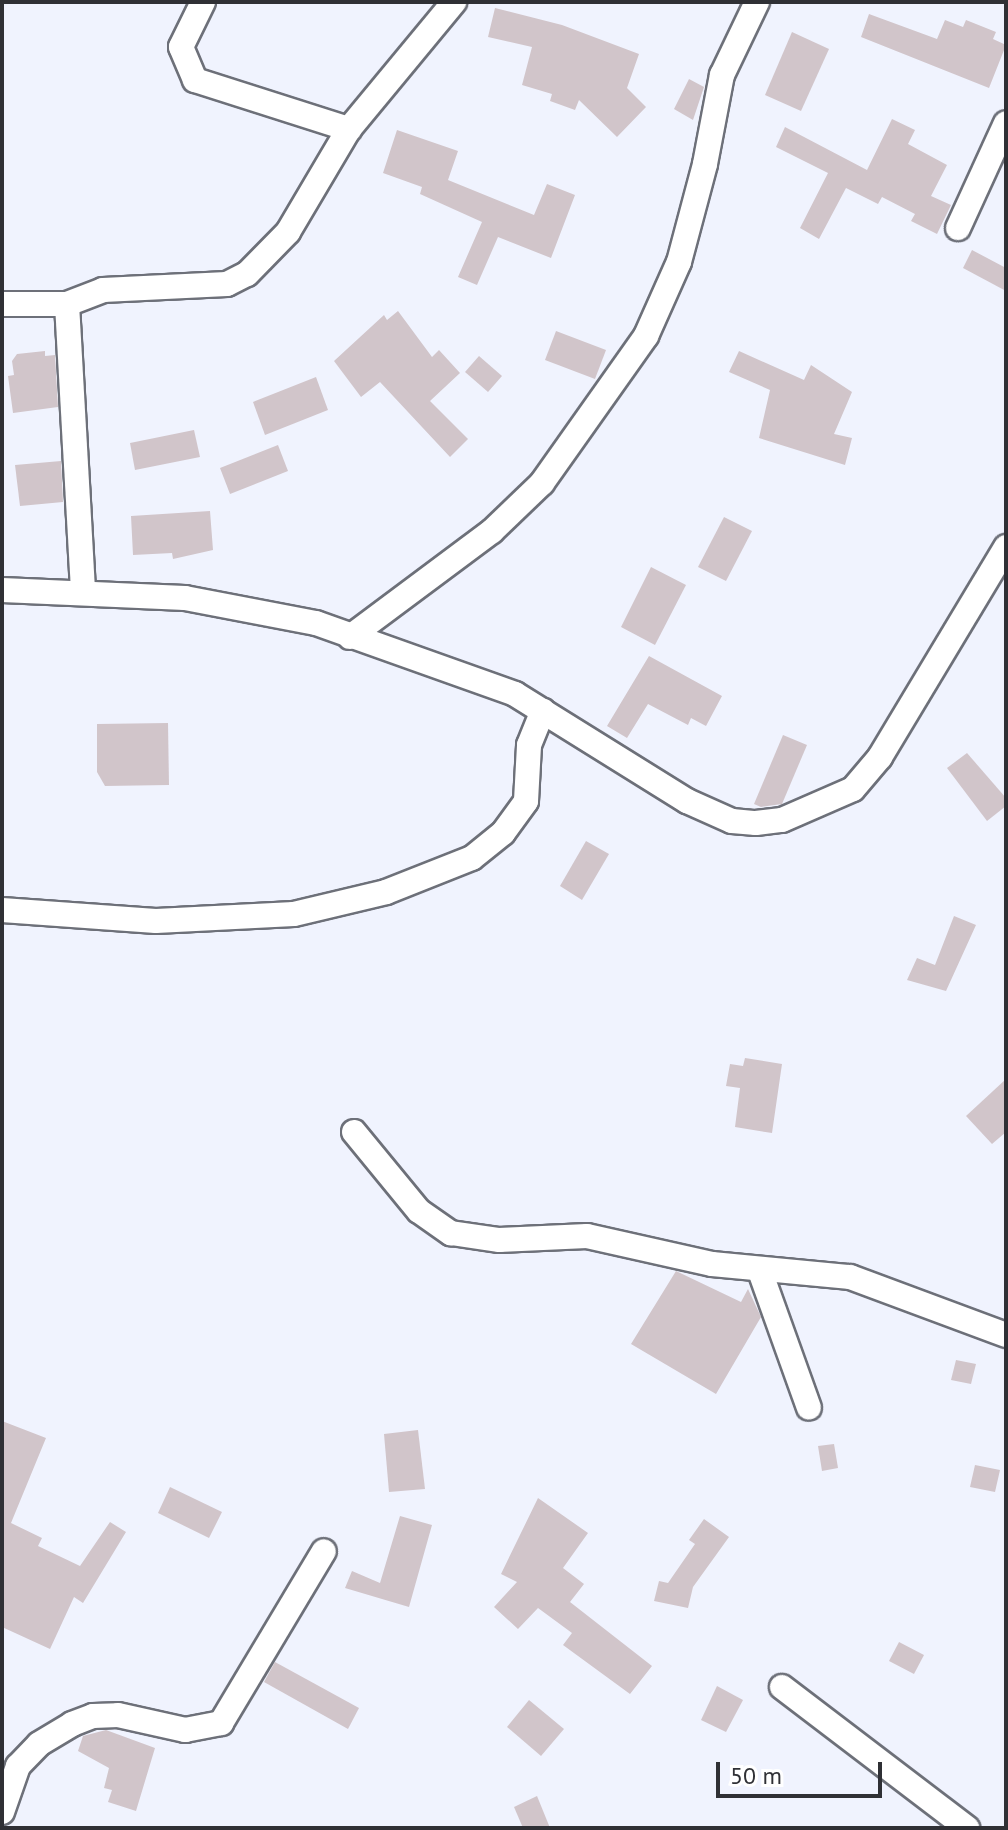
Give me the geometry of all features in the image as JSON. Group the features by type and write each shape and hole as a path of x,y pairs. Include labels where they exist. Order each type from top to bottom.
{"street":[{"path":"203,2 181,47 195,80 349,129"},
{"path":"2,304 67,304 103,290 227,284 247,274 288,232 349,129 454,2"},
{"path":"350,637 492,531 542,483 646,336 679,262 705,164 722,75 757,2"},
{"path":"958,228 1006,123"},
{"path":"67,304 83,590"},
{"path":"2,590 83,590 258,610 459,669 543,711 687,801 732,821 782,820 853,789 880,757 1006,547"},
{"path":"2,910 156,921 294,914 386,892 472,858 503,833 526,801 529,745 543,711"},
{"path":"354,1132 419,1211 451,1233 499,1240 587,1236 760,1271 850,1277 1006,1335"},
{"path":"760,1271 809,1408"},
{"path":"2,1812 18,1766 39,1744 83,1720 118,1715 185,1730 221,1723 324,1551"},
{"path":"782,1687 967,1828"}],"building":[{"path":"495,8 562,25 639,54 627,88 646,107 617,137 579,100 575,110 550,101 552,94 522,85 532,47 488,37"},
{"path":"869,14 937,39 945,20 963,27 966,20 996,32 993,39 1006,45 989,88 861,37"},
{"path":"792,32 829,49 801,111 765,95"},
{"path":"689,79 704,87 693,120 674,109"},
{"path":"892,119 915,130 908,144 947,165 931,196 951,205 937,234 911,221 915,214 882,197 878,204 846,188 819,239 800,228 828,173 776,147 785,127 867,170"},
{"path":"397,130 458,151 448,180 534,215 547,184 575,195 551,258 498,237 477,285 458,277 482,222 420,194 422,187 383,173"},
{"path":"972,250 1006,268 1006,291 963,268"},
{"path":"398,311 432,357 439,350 460,373 430,401 468,439 450,457 380,382 361,397 334,361 384,315 387,320"},
{"path":"556,331 606,350 595,379 545,360"},
{"path":"45,351 45,356 55,355 58,407 13,413 8,376 14,375 12,361 17,354"},
{"path":"739,351 804,380 811,365 852,392 834,434 852,438 845,465 759,438 770,390 729,372"},
{"path":"479,356 502,376 488,392 465,372"},
{"path":"316,377 328,410 265,435 253,402"},
{"path":"194,430 200,457 135,470 130,443"},
{"path":"278,445 288,471 230,494 220,468"},
{"path":"61,461 63,502 20,506 15,465"},
{"path":"210,511 213,550 173,559 172,553 133,555 131,516"},
{"path":"724,517 752,531 726,581 698,567"},
{"path":"651,567 686,585 655,645 621,627"},
{"path":"649,656 722,696 706,726 691,718 688,725 648,704 627,738 607,726"},
{"path":"168,723 169,785 105,786 97,772 97,724"},
{"path":"783,735 807,745 782,804 761,807 754,804"},
{"path":"967,753 1006,798 1006,806 987,821 947,768"},
{"path":"586,841 609,854 582,900 560,886"},
{"path":"954,916 976,925 946,991 907,980 917,958 935,965"},
{"path":"745,1058 782,1064 772,1133 735,1127 740,1088 726,1086 730,1064 743,1066"},
{"path":"1006,1079 1006,1132 992,1144 966,1116"},
{"path":"676,1271 741,1302 748,1289 761,1317 716,1394 631,1344"},
{"path":"956,1360 976,1364 971,1384 951,1380"},
{"path":"2,1421 46,1438 11,1523 42,1538 38,1546 80,1566 110,1522 126,1532 83,1603 74,1597 50,1649 2,1627"},
{"path":"418,1430 425,1489 389,1492 384,1434"},
{"path":"834,1444 838,1468 822,1471 818,1446"},
{"path":"975,1465 1000,1470 995,1492 970,1487"},
{"path":"170,1487 222,1512 209,1538 158,1513"},
{"path":"538,1498 588,1533 563,1568 584,1584 570,1602 652,1666 630,1694 563,1645 572,1633 538,1608 518,1629 494,1607 517,1582 501,1574"},
{"path":"400,1516 432,1525 409,1607 345,1588 352,1571 380,1583"},
{"path":"704,1519 729,1537 693,1587 688,1608 654,1601 659,1581 668,1583 695,1544 689,1540"},
{"path":"899,1642 924,1655 914,1674 889,1661"},
{"path":"275,1662 359,1708 348,1729 264,1682"},
{"path":"717,1686 743,1700 726,1732 701,1720"},
{"path":"529,1700 564,1729 541,1756 507,1727"},
{"path":"106,1730 155,1748 136,1811 108,1802 112,1790 104,1788 109,1768 78,1751 83,1736"},
{"path":"537,1796 550,1828 523,1828 514,1807"}]}
